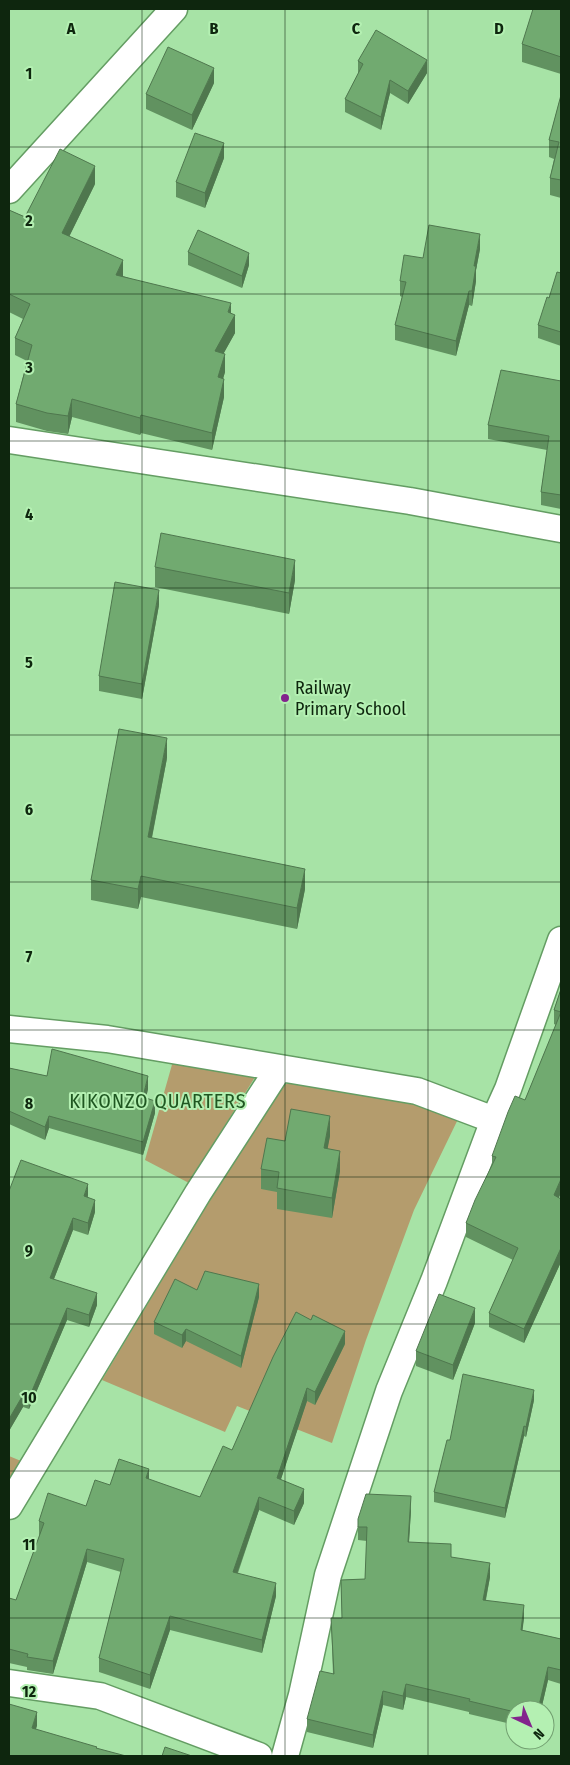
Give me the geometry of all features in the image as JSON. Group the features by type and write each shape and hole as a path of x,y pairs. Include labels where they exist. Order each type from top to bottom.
{"street":[{"path":"9,190 174,9"},
{"path":"9,440 410,501 561,529"},
{"path":"285,1756 302,1695 328,1574 389,1391 434,1281 494,1120 508,1089 561,940"},
{"path":"9,1029 107,1039 417,1091 494,1120"},
{"path":"9,1506 188,1210 279,1068"},
{"path":"9,1684 100,1696 259,1756"}],"shaded area":[{"path":"175,1054 260,1069 189,1183 145,1160"},
{"path":"298,1081 356,1088 460,1115 414,1210 366,1340 332,1443 237,1406 225,1432 102,1380 183,1245 265,1099 279,1086"},
{"path":"9,1456 21,1461 9,1482"}],"building":[{"path":"533,9 561,9 561,57 522,44"},
{"path":"376,30 427,60 408,91 390,80 381,117 345,99 363,64 358,61"},
{"path":"168,47 214,68 192,115 146,94"},
{"path":"561,95 561,180 550,178 559,142 549,140"},
{"path":"195,133 224,143 205,193 176,182"},
{"path":"60,149 95,166 62,233 123,260 116,275 231,303 228,312 235,315 215,351 225,354 218,377 224,379 212,433 141,415 140,418 72,399 68,416 47,413 16,404 32,345 15,338 30,304 9,294 9,210 25,217"},
{"path":"429,225 480,234 472,291 469,291 456,341 395,325 406,282 400,281 404,255 423,258"},
{"path":"198,230 249,253 242,276 188,252"},
{"path":"557,272 561,273 561,332 538,325"},
{"path":"501,370 561,381 561,495 541,492 549,436 488,425"},
{"path":"161,533 295,560 289,593 155,567"},
{"path":"115,582 159,590 142,684 99,676"},
{"path":"119,729 167,738 148,837 305,869 297,908 141,876 138,889 91,880"},
{"path":"561,989 561,1012 554,1010"},
{"path":"561,1012 561,1179 554,1195 561,1199 561,1248 524,1329 489,1313 518,1248 466,1223 496,1157 492,1156 515,1096 525,1100"},
{"path":"52,1049 148,1076 143,1097 155,1101 143,1142 49,1116 45,1127 9,1111 9,1068 47,1076"},
{"path":"291,1109 330,1116 324,1148 340,1151 332,1198 277,1188 279,1172 261,1169 267,1138 285,1141"},
{"path":"21,1160 88,1184 84,1196 95,1200 88,1223 73,1218 50,1278 97,1293 89,1315 67,1308 29,1398 23,1395 9,1419 9,1191"},
{"path":"205,1271 259,1284 241,1356 186,1329 182,1335 154,1322 175,1279 197,1290"},
{"path":"439,1294 475,1308 453,1365 416,1351"},
{"path":"296,1312 311,1320 313,1315 345,1331 315,1392 307,1388 277,1478 304,1489 294,1511 259,1497 233,1572 276,1583 262,1640 170,1616 150,1675 99,1658 124,1559 87,1549 53,1661 27,1657 28,1654 9,1649 9,1598 16,1600 44,1523 39,1521 48,1493 86,1506 95,1480 110,1485 119,1459 149,1469 146,1478 200,1497 223,1446 232,1450 273,1357"},
{"path":"463,1374 534,1390 505,1508 434,1492 447,1440 450,1440"},
{"path":"366,1494 411,1496 408,1542 451,1544 451,1557 490,1563 483,1600 524,1605 521,1630 561,1639 561,1670 548,1667 540,1700 505,1700 505,1710 469,1701 470,1699 406,1684 403,1696 383,1691 373,1735 307,1719 320,1671 334,1674 331,1618 342,1618 341,1580 365,1579 367,1527 358,1527 358,1519"},
{"path":"9,1704 37,1712 32,1728 126,1756 9,1756"},
{"path":"165,1747 192,1756 162,1756"}],"place":[{"name":"Railway Primary School","path":"285,698"}],"district":[{"name":"KIKONZO QUARTERS","path":"158,1101"}]}
